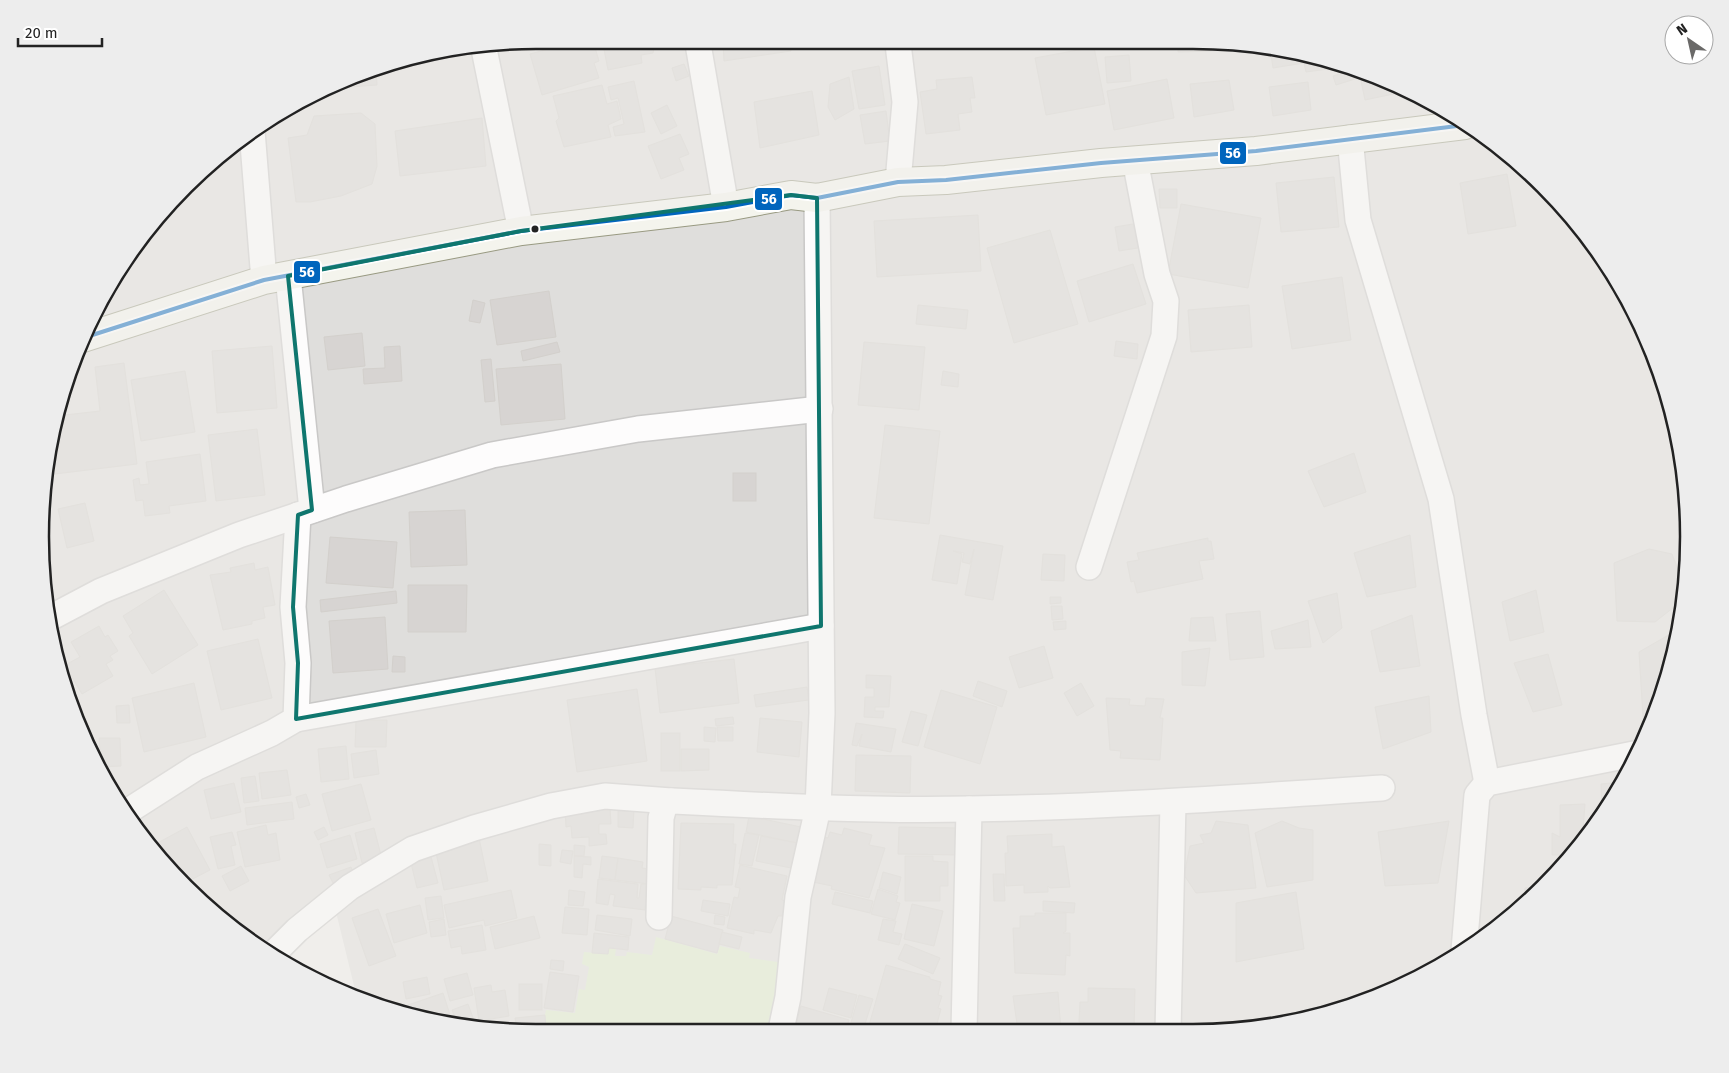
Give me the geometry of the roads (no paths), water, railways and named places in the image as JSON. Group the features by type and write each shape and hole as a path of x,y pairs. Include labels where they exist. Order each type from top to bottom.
{"main road":[{"path":"93,335 276,278 521,231 726,207 791,195 817,198 898,182 946,180 1135,160 1256,151 1350,138 1456,127"}],"street":[{"path":"699,49 726,207"},
{"path":"898,182 905,102 899,49"},
{"path":"485,52 521,231"},
{"path":"1350,138 1358,220 1441,499 1474,715 1487,783"},
{"path":"253,140 276,278 300,376 305,512 293,607 298,664 296,719"},
{"path":"1089,567 1164,336 1166,301 1157,274 1135,160"},
{"path":"782,1024 788,997 798,897 818,808 822,713 817,198"},
{"path":"55,616 101,591 239,535 305,512 492,454 638,429 820,409"},
{"path":"133,809 197,767 272,733 296,719 821,626"},
{"path":"1465,941 1477,795 1487,783 1629,754"},
{"path":"278,949 297,930 350,887 413,849 474,828 551,806 605,796 818,808 969,809 1173,802 1382,788"},
{"path":"658,917 661,818 664,807 671,801"},
{"path":"1168,1024 1173,802"},
{"path":"964,1024 969,809"}]}
